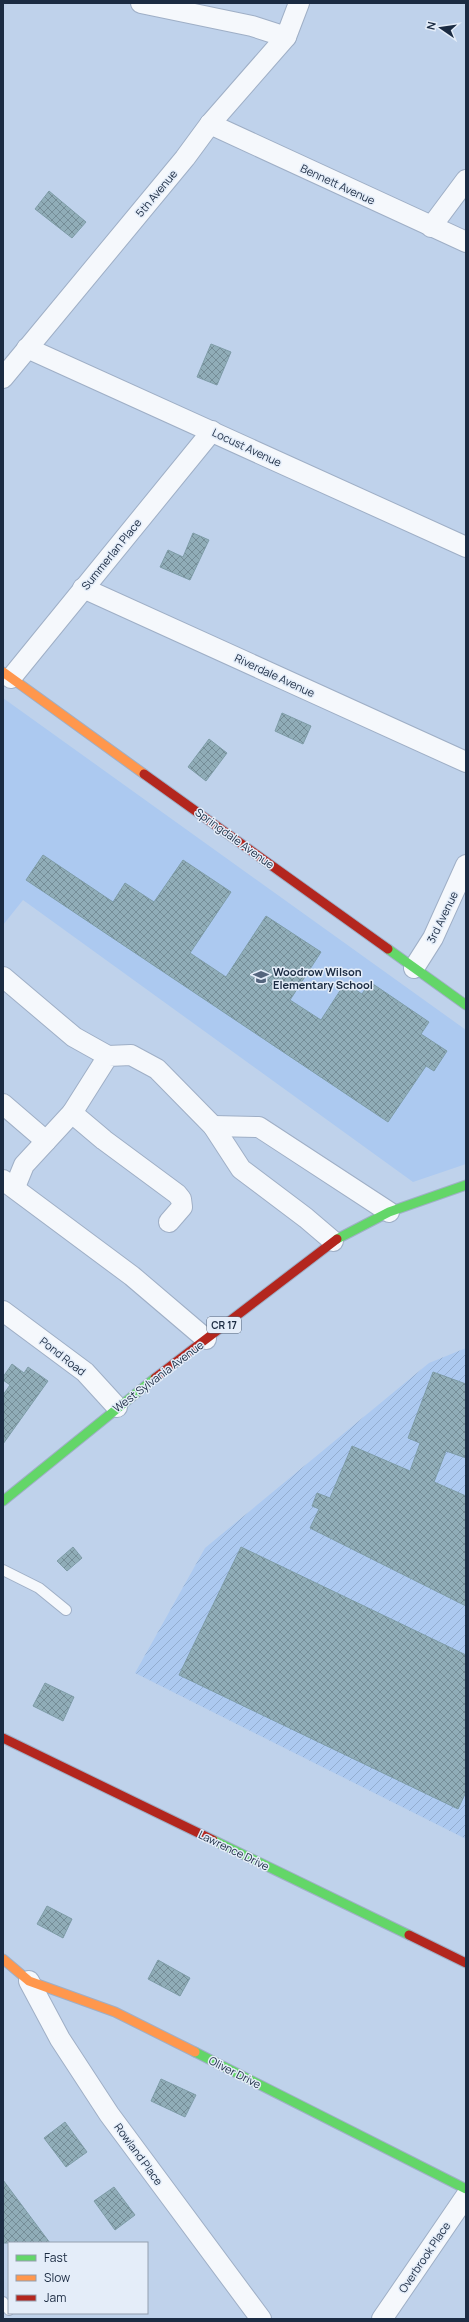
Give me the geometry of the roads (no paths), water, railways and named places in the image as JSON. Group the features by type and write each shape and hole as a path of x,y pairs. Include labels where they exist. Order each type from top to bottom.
{"street":[{"path":"141,3 252,26 286,37"},
{"name":"5th Avenue","path":"3,378 185,158 210,124 286,37 299,3"},
{"name":"Bennett Avenue","path":"210,124 466,242"},
{"path":"431,227 466,180"},
{"name":"Locust Avenue","path":"27,348 466,547"},
{"name":"Summerlan Place","path":"7,675 83,588 212,431"},
{"name":"Riverdale Avenue","path":"83,588 466,762"},
{"name":"Springdale Avenue","path":"7,675 466,1005"},
{"name":"3rd Avenue","path":"414,968 433,938 466,865"},
{"path":"6,985 74,1037 108,1056 130,1055 157,1069 213,1126 241,1169 296,1210 333,1242"},
{"path":"108,1056 72,1113 24,1164 9,1183 132,1276 206,1339"},
{"path":"3,1104 46,1141"},
{"path":"72,1113 104,1140 177,1194 181,1199 182,1207 169,1222"},
{"path":"213,1126 259,1128 389,1212"},
{"name":"West Sylvania Avenue","path":"3,1501 117,1407 306,1260 333,1242 389,1212 464,1185"},
{"name":"Pond Road","path":"6,1318 85,1372 117,1407"},
{"name":"Lawrence Drive","path":"3,1738 466,1962"},
{"name":"Oliver Drive","path":"3,1959 29,1981 115,2012 466,2189"},
{"name":"Rowland Place","path":"29,1981 60,2039 109,2114 261,2319"},
{"name":"Overbrook Place","path":"382,2319 466,2196"}],"lane":[{"path":"464,1185 466,1198"},
{"path":"3,1570 39,1588 66,1610"}],"place":[{"name":"Woodrow Wilson Elementary School","path":"261,977"}]}
